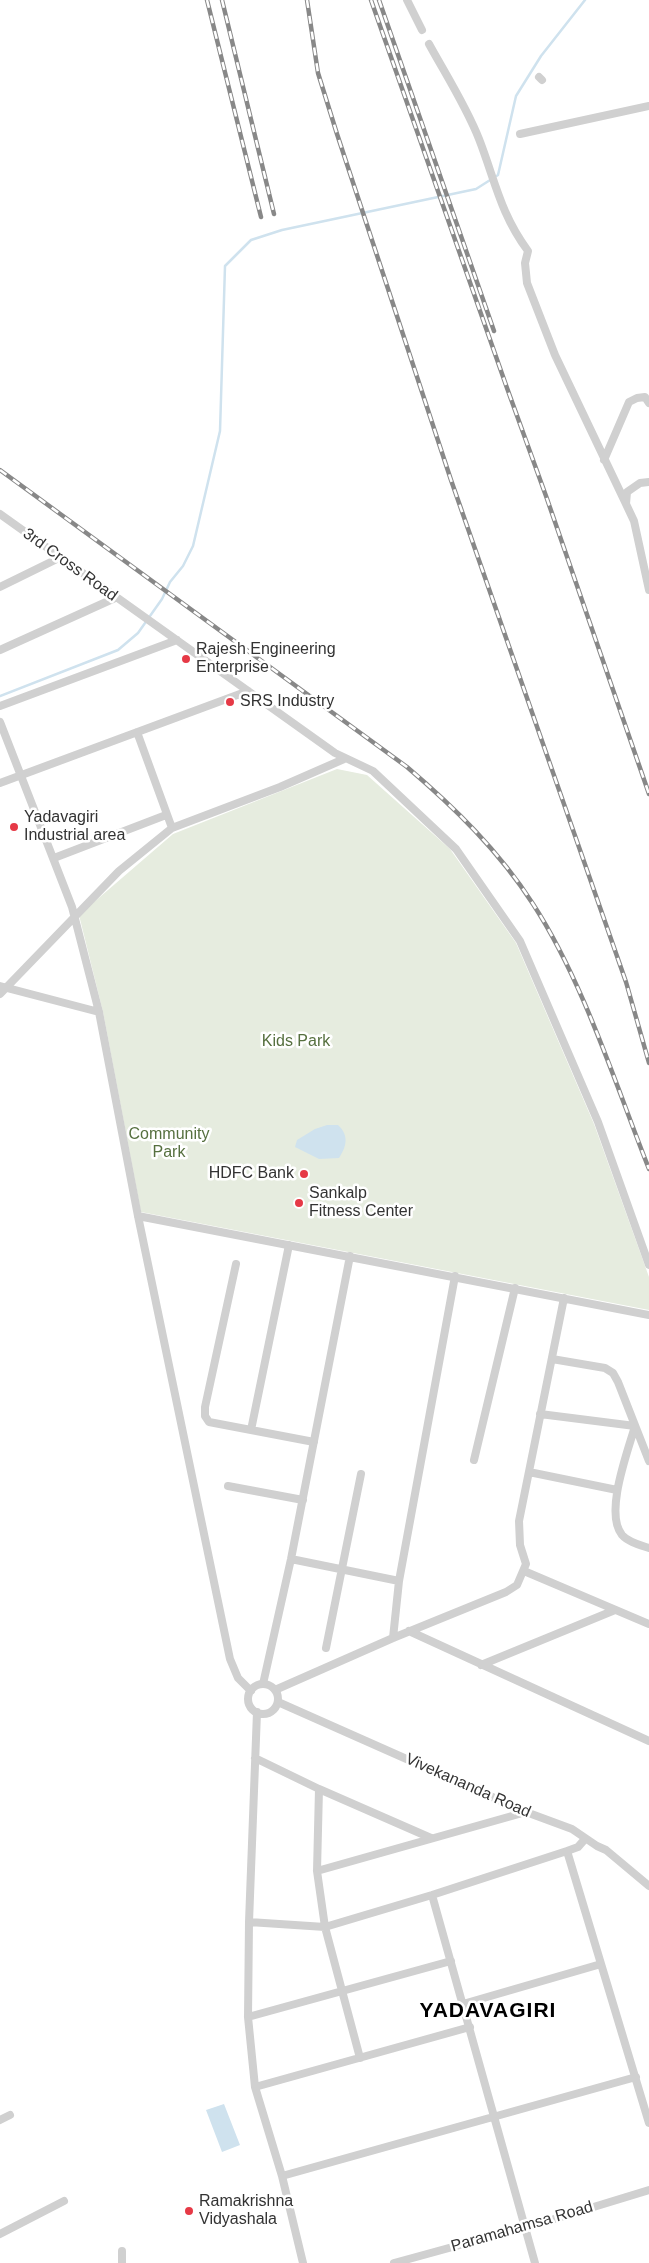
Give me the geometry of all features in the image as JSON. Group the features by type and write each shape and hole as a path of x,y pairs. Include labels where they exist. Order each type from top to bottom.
{"street":[{"path":"407,0 422,30"},
{"path":"429,44 470,118 480,140 496,191 512,228 528,251 525,263 527,283 555,355 634,521 649,590"},
{"path":"520,134 649,106"},
{"path":"604,460 629,402 644,397 649,404"},
{"path":"626,504 627,492 640,484 649,482"},
{"name":"3rd Cross Road","path":"0,514 115,598 344,759 373,771 456,849 520,941 598,1122 649,1265"},
{"path":"0,587 59,558"},
{"path":"0,650 115,598"},
{"path":"0,706 177,640"},
{"path":"0,783 248,691"},
{"path":"0,722 22,774 74,915 99,1012 138,1216 230,1659 238,1678 251,1691"},
{"path":"137,732 172,828"},
{"path":"2,990 119,871 172,828 280,787 344,759"},
{"path":"54,858 166,815"},
{"path":"2,990 99,1012"},
{"path":"138,1216 649,1315"},
{"path":"251,1430 289,1245"},
{"path":"263,1684 291,1559 350,1256"},
{"path":"236,1264 205,1407 205,1416 209,1422 314,1442"},
{"path":"393,1638 399,1581 455,1276"},
{"path":"474,1460 515,1288"},
{"path":"275,1690 393,1638 506,1592 517,1585 526,1564 520,1545 519,1521 564,1298"},
{"path":"552,1358 605,1368 613,1372 649,1461"},
{"path":"540,1414 634,1426"},
{"path":"634,1426 617,1490 615,1512 621,1534 631,1541 649,1548"},
{"path":"529,1472 617,1490"},
{"path":"326,1648 361,1474"},
{"path":"228,1486 302,1500"},
{"path":"291,1559 399,1581"},
{"path":"524,1571 649,1624"},
{"path":"481,1665 615,1610"},
{"path":"409,1632 649,1742"},
{"path":"257,1712 270,1712 278,1702 275,1690 270,1686 263,1684 256,1686 251,1691 249,1703 257,1712 248,1922 248,2017 255,2087 282,2176 304,2263"},
{"name":"Vivekananda Road","path":"278,1702 526,1812 572,1829 585,1839 606,1850 647,1882"},
{"path":"255,1758 319,1789 431,1838"},
{"path":"319,1789 318,1872 325,1926 360,2058"},
{"path":"318,1872 526,1812"},
{"path":"248,1922 325,1926 432,1895 567,1851 578,1847 585,1839"},
{"path":"567,1851 649,2123"},
{"path":"432,1895 495,2116 534,2263"},
{"path":"248,2017 451,1961"},
{"path":"463,2004 601,1964"},
{"path":"255,2087 470,2027"},
{"path":"282,2176 636,2077"},
{"path":"0,2120 10,2115"},
{"name":"Paramahamsa Road","path":"394,2263 649,2190"},
{"path":"0,2234 64,2201"},
{"path":"122,2251 122,2263"}],"green space":[{"path":"337,769 367,775 450,849 516,943 594,1124 649,1277 649,1310 141,1212 103,1012 79,915 173,834"}],"water":[{"path":"327,1125 338,1125 344,1133 346,1141 339,1158 319,1159 295,1147 297,1140 315,1129"},
{"path":"224,2104 240,2145 222,2152 206,2110"}],"waterway":[{"path":"0,696 118,650 138,633 162,599 170,582 183,566 193,546 220,431 225,266 251,240 282,230 476,189 498,175 516,96 541,56 585,0"}],"railway":[{"path":"207,0 261,217"},
{"path":"222,0 274,214"},
{"path":"307,0 318,73 337,134 451,480 626,982 649,1063"},
{"path":"371,0 649,794"},
{"path":"379,0 494,331"},
{"path":"0,470 407,767 442,798 491,848 533,904 567,966 597,1033 649,1169"}],"place":[{"name":"Rajesh Engineering Enterprise","path":"186,659"},
{"name":"SRS Industry","path":"230,702"},
{"name":"Yadavagiri Industrial area","path":"14,827"},
{"name":"HDFC Bank","path":"304,1174"},
{"name":"Sankalp Fitness Center","path":"299,1203"},
{"name":"Ramakrishna Vidyashala","path":"189,2211"}],"district":[{"name":"YADAVAGIRI","path":"488,2011"}],"park label":[{"name":"Kids Park","path":"296,1042"},
{"name":"Community Park","path":"169,1144"}]}
